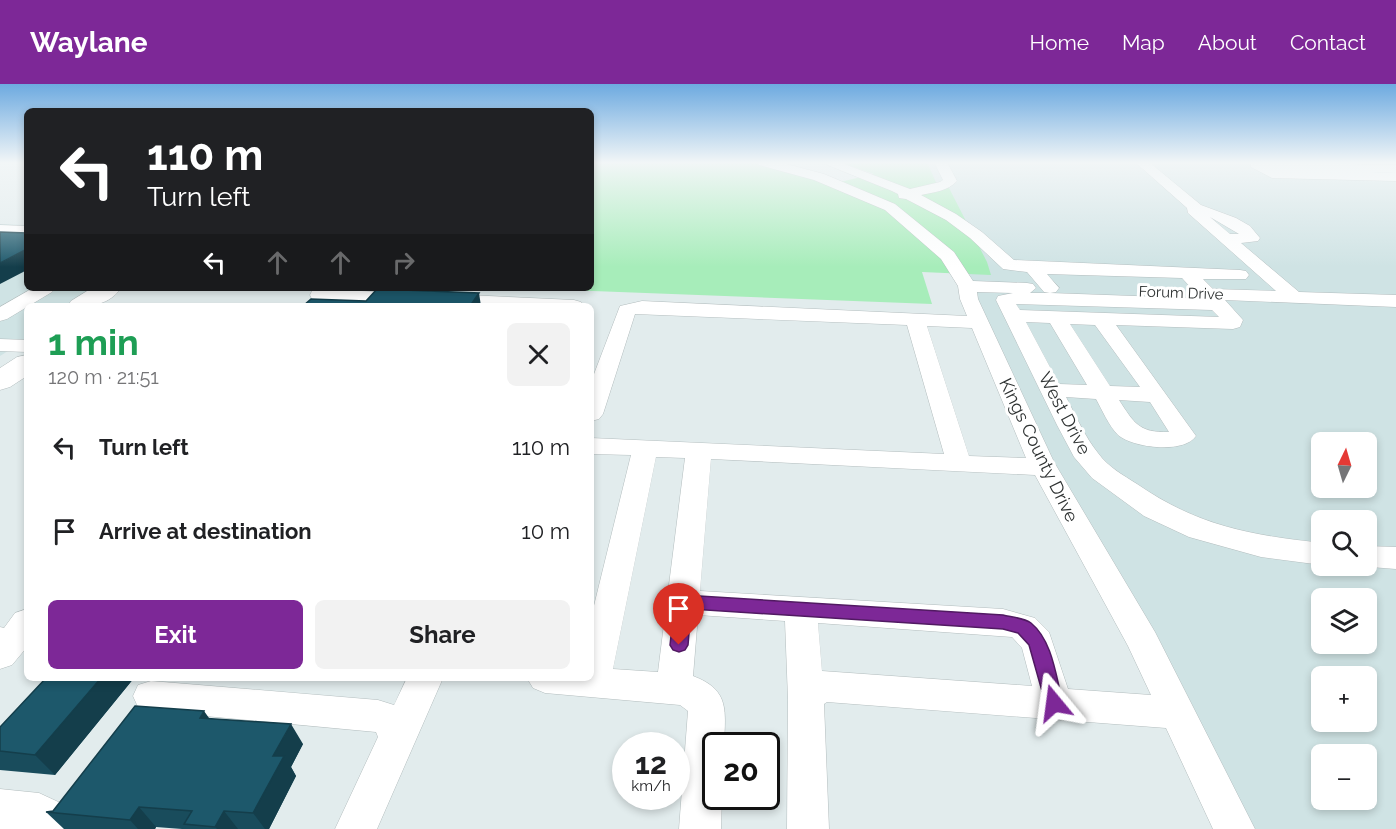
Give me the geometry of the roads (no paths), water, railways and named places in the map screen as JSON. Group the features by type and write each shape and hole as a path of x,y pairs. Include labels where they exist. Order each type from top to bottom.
{"main road":[{"path":"90,303 115,296"},
{"path":"0,381 16,352"}],"street":[{"name":"Kings County Drive","path":"868,197 890,207 948,256 967,286 969,299 978,322 1044,467 1143,642 1234,829"},
{"path":"874,199 890,197"},
{"path":"914,197 951,217 975,235 1005,263 1014,267 1035,262 1109,270 1240,276"},
{"path":"1182,197 1197,209 1217,214 1253,236 1249,239 1226,239"},
{"path":"1197,209 1194,211 1294,297"},
{"path":"0,230 24,231"},
{"path":"1075,253 1098,257 1109,270"},
{"path":"1035,262 1050,288"},
{"path":"1187,273 1233,320 1233,323 1056,318 1009,308 1017,298 1212,299"},
{"name":"Forum Drive","path":"967,286 1050,288 1212,299 1294,297 1396,301"},
{"path":"0,315 41,291"},
{"path":"317,298 478,303"},
{"path":"594,405 627,310 642,307 978,322"},
{"name":"West Drive","path":"1009,308 1087,457 1101,472 1154,509 1221,537 1261,547 1311,553"},
{"path":"1056,318 1101,392 1132,435 1177,440 1184,436 1157,394 1101,319"},
{"path":"915,319 959,463"},
{"path":"1052,390 1157,394"},
{"path":"594,446 1044,467"},
{"path":"594,678 645,448"},
{"path":"674,688 699,451"},
{"path":"1377,557 1396,558"},
{"path":"683,602 1003,622 1023,627 1037,642 1054,703"},
{"path":"801,609 806,699 808,829"},
{"path":"356,829 424,681"},
{"path":"581,681 688,690 707,704 700,829"},
{"path":"806,699 819,686 1177,713"},
{"path":"148,699 378,716 389,720 397,737"},
{"path":"0,809 59,815"}]}
